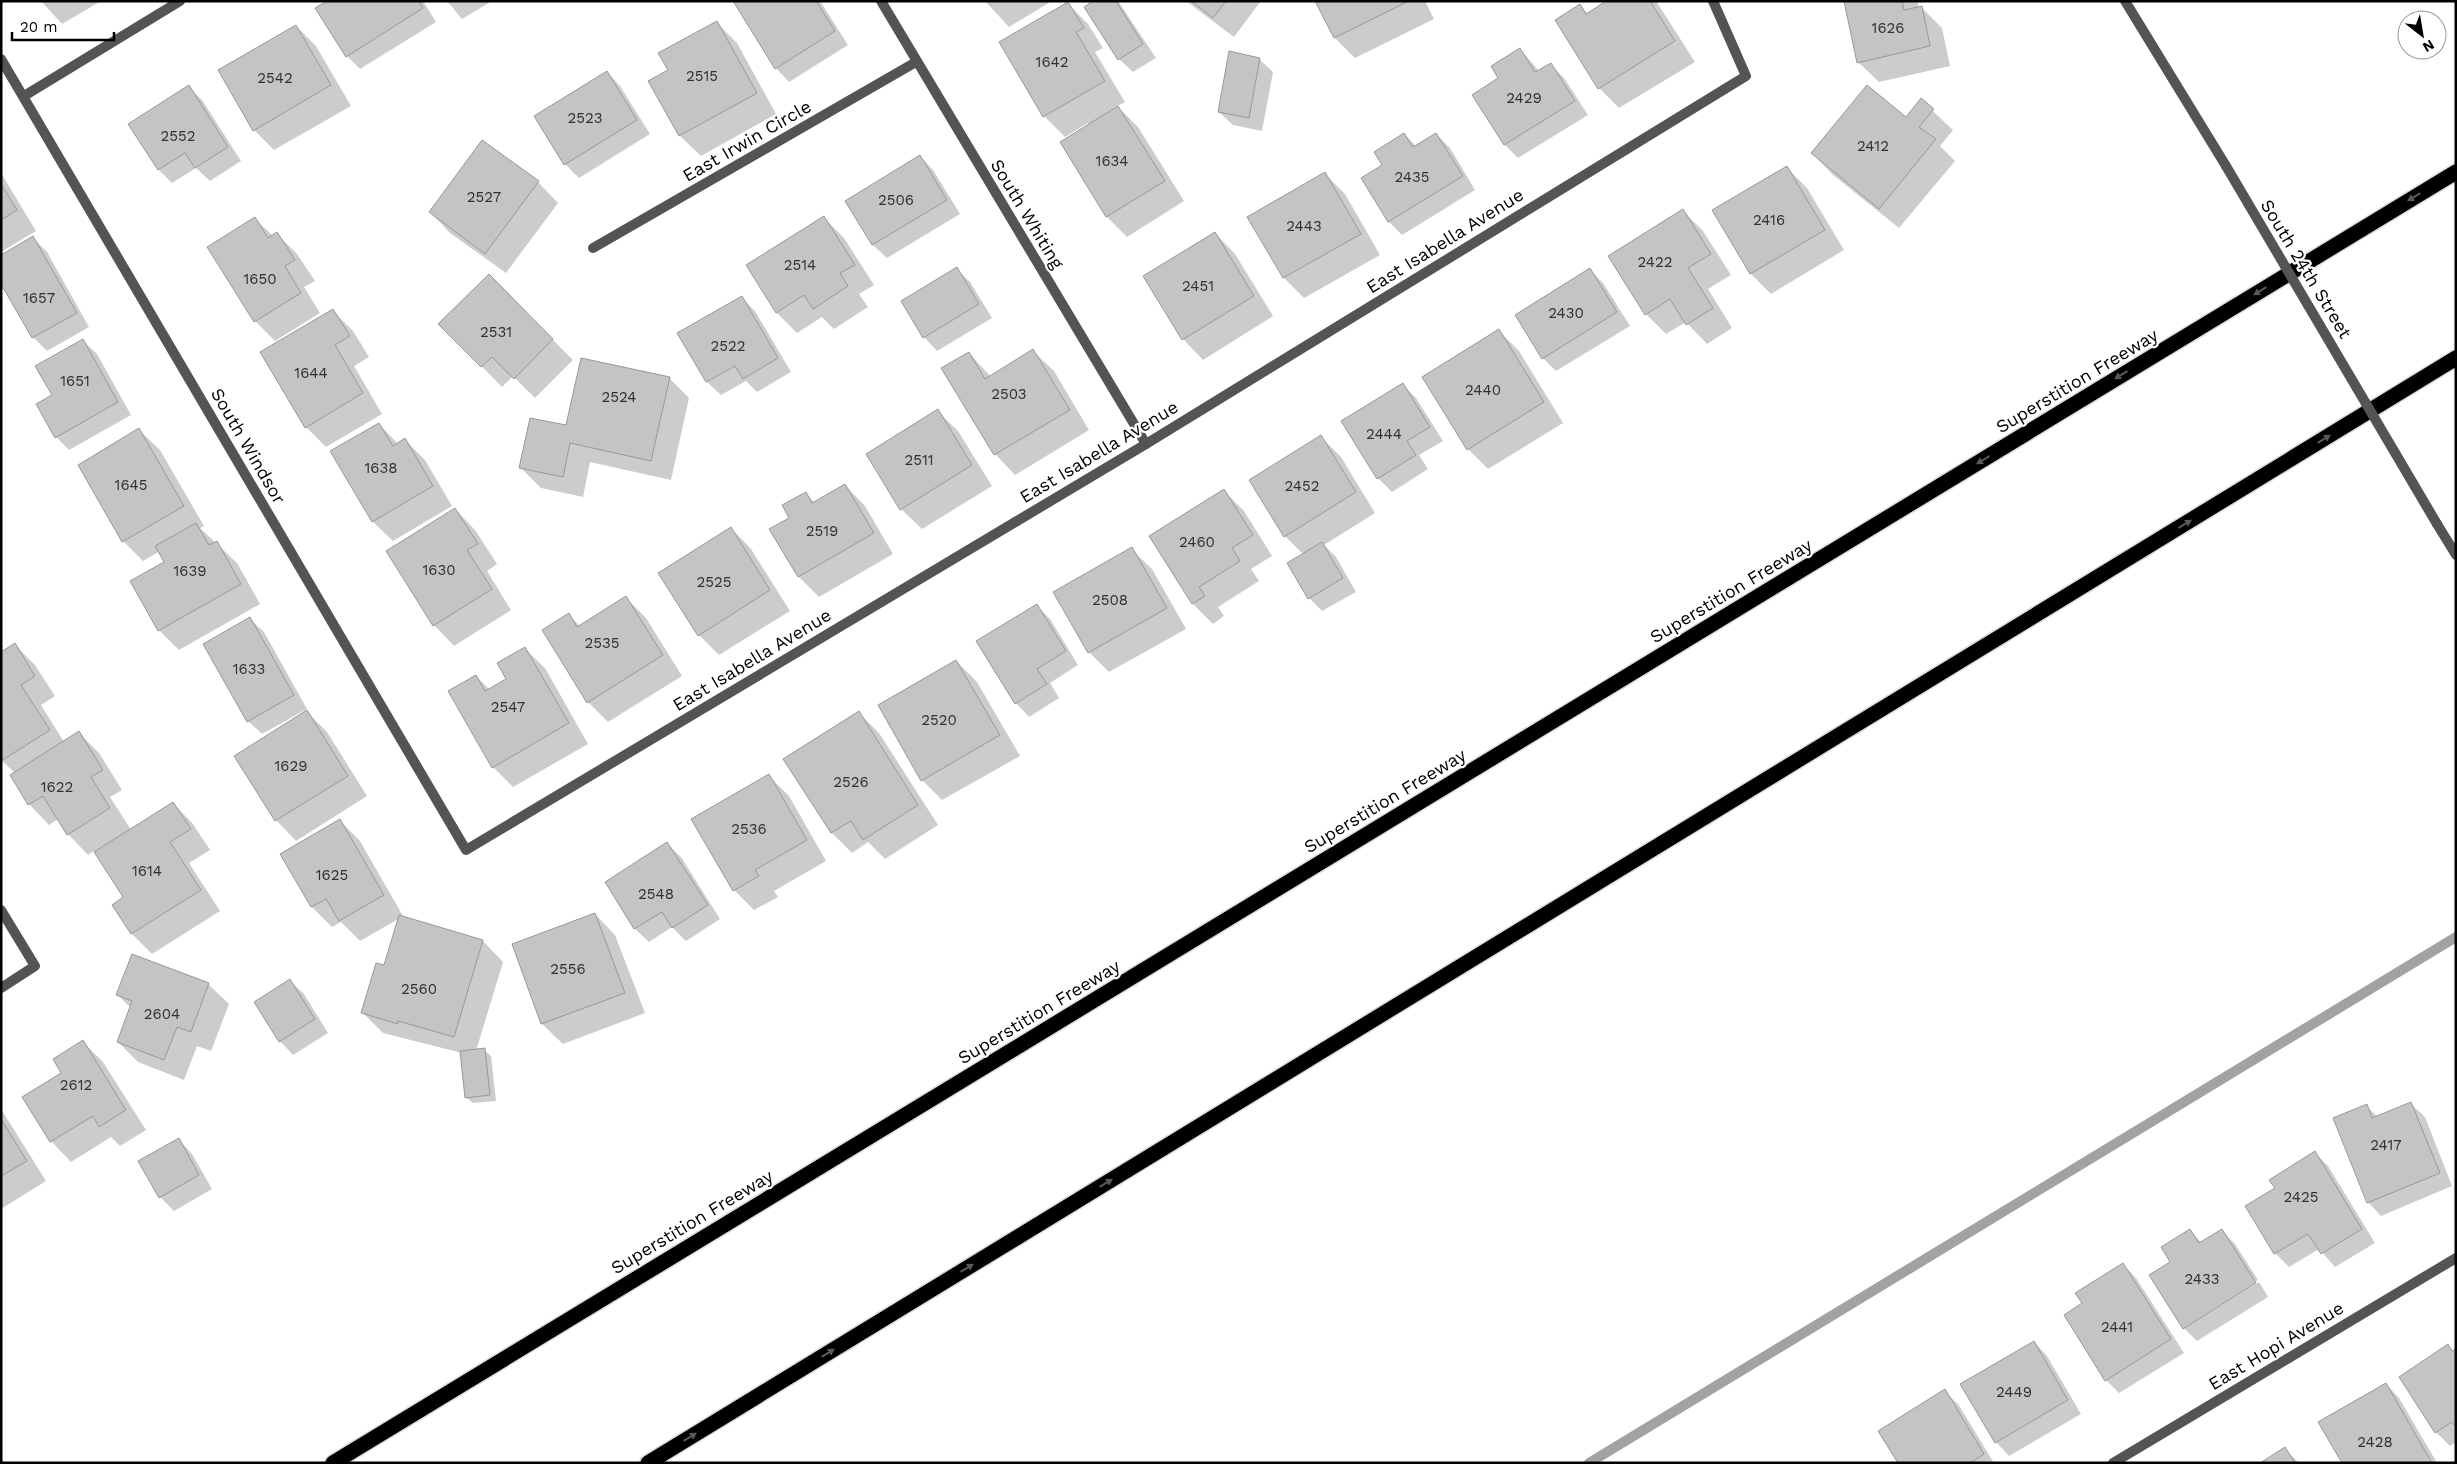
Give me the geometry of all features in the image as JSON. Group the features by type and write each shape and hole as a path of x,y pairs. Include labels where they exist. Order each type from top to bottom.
{"highway":[{"name":"Superstition Freeway","path":"333,1463 2456,172"},
{"path":"648,1463 2456,358"}],"street":[{"path":"24,96 180,1"},
{"name":"South Whiting","path":"880,1 1146,444"},
{"name":"East Isabella Avenue","path":"466,850 1146,444 1746,76 1713,1"},
{"name":"South 24th Street","path":"2125,1 2226,166 2456,555"},
{"name":"South Windsor","path":"1,59 466,850"},
{"name":"East Irwin Circle","path":"593,248 916,62"},
{"path":"1,910 36,966 1,988"},
{"name":"East Hopi Avenue","path":"2112,1463 2456,1258"}],"building":[{"path":"327,1 419,1 423,8 346,57 315,8"},
{"path":"733,1 816,1 835,31 775,69"},
{"path":"1093,1 1116,1 1143,44 1118,60 1084,7"},
{"path":"1191,1 1226,1 1213,18"},
{"path":"1315,1 1409,1 1334,38"},
{"path":"1606,1 1650,1 1675,41 1598,89 1555,20 1580,4 1586,14"},
{"path":"1844,1 1902,1 1904,10 1922,6 1930,46 1857,63"},
{"path":"1068,2 1084,28 1076,32 1105,81 1043,117 999,42"},
{"path":"717,21 757,93 679,136 648,81 668,70 658,53"},
{"path":"296,25 331,85 253,131 218,70"},
{"path":"1520,48 1535,72 1551,63 1575,101 1504,145 1472,95 1498,78 1491,66"},
{"path":"1229,51 1260,58 1249,118 1218,112"},
{"path":"607,71 637,120 564,165 534,116"},
{"path":"189,85 228,147 195,168 185,153 158,170 128,124"},
{"path":"1867,85 1906,117 1921,98 1934,109 1919,127 1936,139 1879,209 1811,153"},
{"path":"1118,106 1165,181 1106,217 1060,142"},
{"path":"1404,133 1413,147 1436,133 1463,176 1388,222 1361,178 1382,165 1374,152"},
{"path":"482,140 539,181 485,254 429,212"},
{"path":"920,155 947,200 872,245 845,201"},
{"path":"1787,166 1825,230 1750,274 1712,210"},
{"path":"1325,172 1361,234 1283,278 1247,217"},
{"path":"1,184 17,210 1,220"},
{"path":"1683,209 1711,254 1688,268 1713,308 1686,325 1670,299 1645,315 1608,256"},
{"path":"824,216 855,265 840,273 848,286 813,309 804,295 776,313 746,265"},
{"path":"255,217 268,238 277,232 295,260 285,266 301,293 254,322 207,247"},
{"path":"1215,232 1254,296 1182,340 1143,276"},
{"path":"33,236 77,313 32,338 1,284 1,255"},
{"path":"957,267 979,304 923,338 901,301"},
{"path":"1590,268 1617,312 1542,359 1515,315"},
{"path":"489,274 553,339 514,379 492,357 481,367 438,324"},
{"path":"742,296 778,358 743,379 735,366 706,382 677,333"},
{"path":"333,309 350,336 335,345 363,393 305,428 260,352"},
{"path":"1499,329 1544,402 1467,450 1422,377"},
{"path":"83,339 118,402 55,438 36,404 52,395 35,366"},
{"path":"1033,349 1070,410 994,455 941,368 969,352 985,379"},
{"path":"581,358 670,377 651,461 570,443 563,477 519,468 530,418 566,425"},
{"path":"1403,383 1430,427 1407,441 1416,455 1377,479 1341,421"},
{"path":"938,409 972,465 900,510 866,454"},
{"path":"379,423 393,446 405,438 433,486 372,522 330,451"},
{"path":"139,428 184,506 122,542 78,465"},
{"path":"1321,435 1356,492 1284,537 1249,480"},
{"path":"845,484 874,533 798,577 769,529 789,518 782,505 806,492 812,503"},
{"path":"1224,489 1253,535 1232,548 1240,561 1199,587 1205,596 1192,604 1149,536"},
{"path":"455,508 478,544 467,550 492,589 433,626 386,551"},
{"path":"196,523 209,545 217,541 241,584 158,631 130,581 164,562 155,546"},
{"path":"731,527 770,590 698,636 658,573"},
{"path":"1322,542 1343,578 1308,599 1287,563"},
{"path":"1132,547 1167,608 1088,653 1053,592"},
{"path":"626,596 663,655 587,703 542,630 569,613 577,627"},
{"path":"1037,604 1066,651 1037,669 1047,684 1015,704 976,641"},
{"path":"250,617 294,695 247,722 203,644"},
{"path":"15,643 35,676 21,685 50,730 1,761 1,652"},
{"path":"525,647 569,723 492,768 448,691 476,675 485,691 506,679 497,663"},
{"path":"956,660 1000,735 921,781 878,705"},
{"path":"307,710 348,776 275,821 234,756"},
{"path":"859,711 918,805 863,840 851,821 831,833 783,759"},
{"path":"79,731 103,770 91,777 110,808 67,835 43,796 28,805 10,775"},
{"path":"769,774 807,840 755,870 759,876 733,891 691,819"},
{"path":"173,802 191,829 170,842 201,890 131,934 112,905 123,897 94,852"},
{"path":"340,819 384,895 339,921 326,899 311,907 280,854"},
{"path":"667,842 708,905 672,928 662,912 634,929 605,882"},
{"path":"595,913 625,993 541,1024 512,944"},
{"path":"399,915 483,940 454,1037 361,1013 376,963 384,965"},
{"path":"132,954 209,983 191,1032 177,1027 164,1060 117,1042 132,1001 116,995"},
{"path":"290,979 315,1019 279,1042 254,1002"},
{"path":"83,1040 126,1110 99,1127 93,1116 50,1142 22,1097 61,1073 53,1059"},
{"path":"485,1048 490,1095 465,1098 460,1051"},
{"path":"2411,1102 2440,1173 2367,1203 2333,1118 2367,1104 2372,1118"},
{"path":"1,1119 27,1161 1,1176"},
{"path":"179,1138 199,1175 159,1198 138,1161"},
{"path":"2315,1151 2362,1229 2321,1254 2308,1234 2274,1254 2245,1206 2275,1188 2269,1180"},
{"path":"2190,1229 2199,1243 2222,1229 2256,1283 2183,1329 2149,1275 2170,1262 2161,1247"},
{"path":"2123,1263 2171,1339 2105,1381 2064,1315 2082,1303 2075,1293"},
{"path":"2034,1341 2068,1400 1995,1443 1960,1384"},
{"path":"2448,1344 2452,1351 2456,1349 2456,1427 2452,1422 2435,1433 2399,1377"},
{"path":"2386,1383 2432,1463 2342,1463 2318,1422"},
{"path":"1945,1389 1984,1454 1970,1463 1898,1463 1878,1431"},
{"path":"2285,1447 2295,1463 2260,1463"}],"waterway":[{"path":"1589,1463 2456,937"}]}
